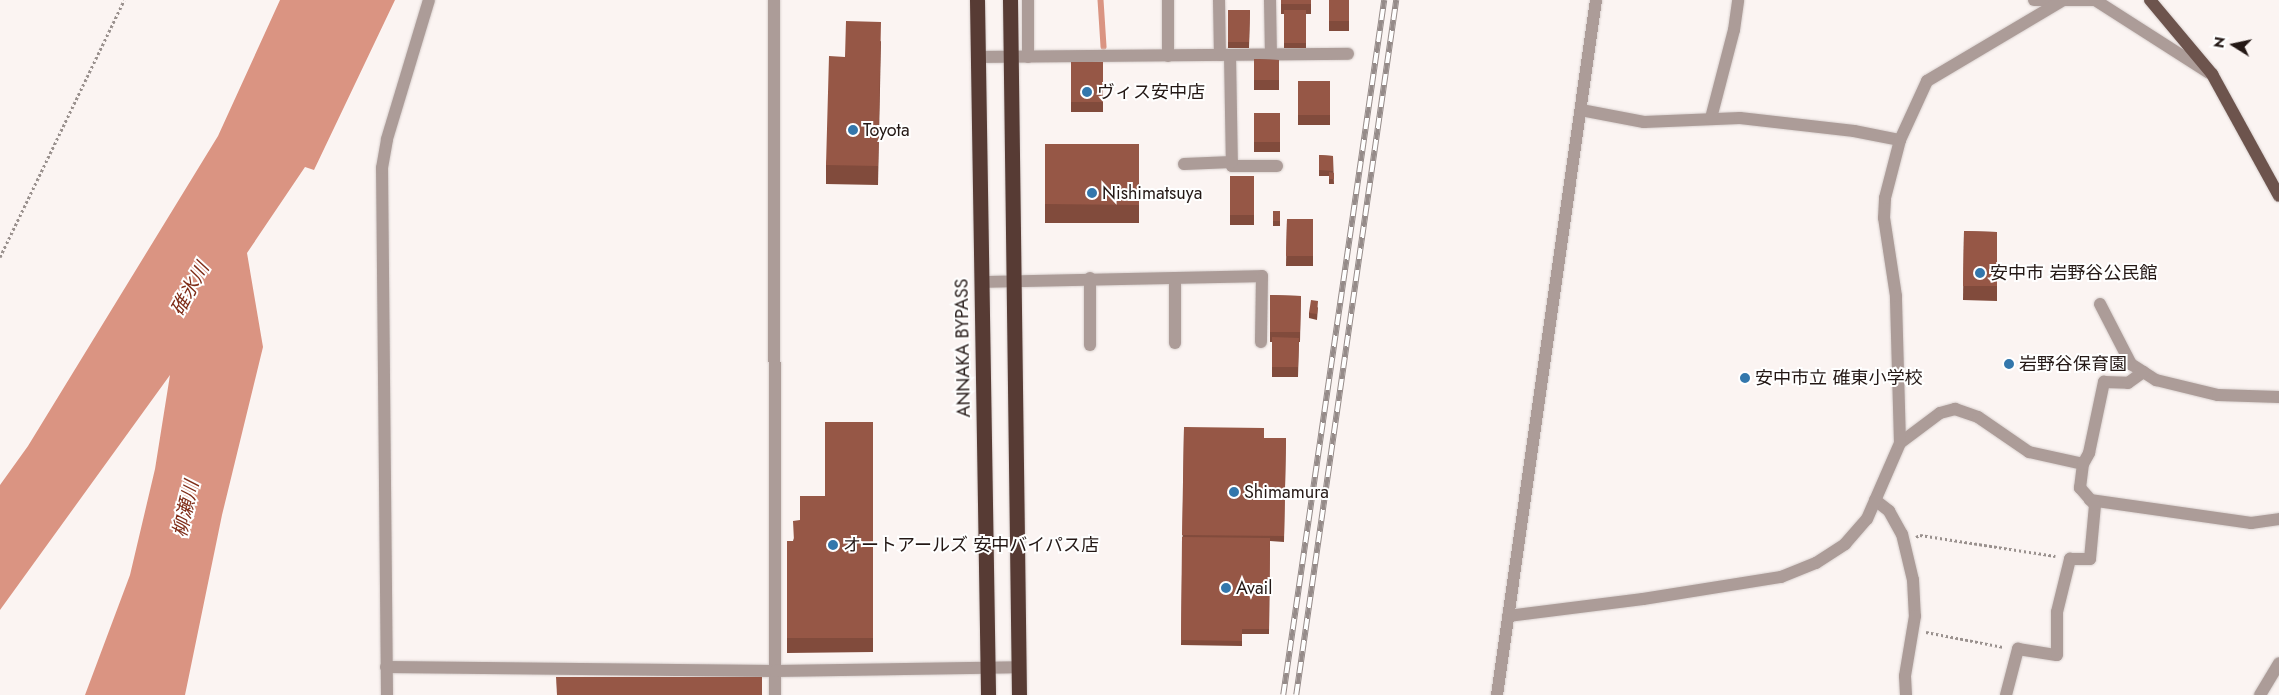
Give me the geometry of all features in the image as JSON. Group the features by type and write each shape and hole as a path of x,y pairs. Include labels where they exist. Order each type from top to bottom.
{"highway":[{"name":"ANNAKA BYPASS","path":"977,0 988,695"},
{"path":"1010,0 1019,695"}],"main road":[{"path":"2150,0 2212,74 2279,196"}],"street":[{"path":"387,695 382,168 387,139 429,0"},
{"path":"774,0 775,695"},
{"path":"1028,0 1028,57"},
{"path":"1168,0 1168,56"},
{"path":"1219,0 1225,55 1232,166 1277,166"},
{"path":"1270,0 1271,55"},
{"path":"1497,695 1596,0"},
{"path":"1711,118 1734,30 1738,0"},
{"path":"2034,0 2095,0 2212,74"},
{"path":"1508,616 1643,599 1781,577 1816,563 1845,544 1867,519 1900,443 1896,296 1884,218 1885,198 1900,140 1927,81 2062,1"},
{"path":"978,57 1348,54"},
{"path":"1581,110 1644,122 1740,118 1854,131 1900,140"},
{"path":"1184,164 1232,162"},
{"path":"981,282 1090,278 1262,276 1261,342"},
{"path":"1090,278 1090,345"},
{"path":"1174,278 1175,343"},
{"path":"2100,304 2132,364 2156,380 2218,395 2279,397"},
{"path":"2006,695 2018,650 2057,654 2057,612 2070,559 2090,559 2095,505 2080,488 2083,464 2089,453 2104,382 2128,383 2143,372"},
{"path":"1900,443 1940,413 1956,408 1978,416 2029,452 2083,464"},
{"path":"1875,500 1889,511 1906,544 1913,580 1916,616 1905,676 1906,695"},
{"path":"2090,500 2251,523 2279,519"},
{"path":"2260,695 2279,663"},
{"path":"386,667 775,671 1018,667"}],"path":[{"path":"0,257 124,0"},
{"path":"1906,544 1920,535 2070,559"},
{"path":"1913,630 2018,650"}],"water":[{"path":"280,0 395,0 314,170 305,167 247,253 263,347 222,515 185,695 85,695 130,575 155,469 170,375 0,610 0,485 28,446 218,136"}],"building":[{"path":"1281,0 1311,0 1311,4 1281,4"},
{"path":"1329,0 1349,0 1349,21 1329,21"},
{"path":"1228,10 1250,10 1249,42 1228,42"},
{"path":"1284,10 1306,10 1306,43 1284,43"},
{"name":"Toyota","path":"846,21 881,22 878,166 826,165 829,56 845,57"},
{"path":"1254,59 1279,60 1279,80 1254,80"},
{"name":"ヴィス安中店","path":"1071,62 1103,62 1103,102 1071,102"},
{"path":"1298,81 1330,81 1330,115 1298,115"},
{"path":"1254,113 1280,113 1280,142 1254,142"},
{"name":"Nishimatsuya","path":"1045,144 1139,144 1139,205 1045,204"},
{"path":"1319,155 1333,156 1333,171 1319,170"},
{"path":"1329,172 1334,173 1334,179 1329,179"},
{"path":"1230,176 1254,176 1254,215 1230,215"},
{"path":"1273,211 1280,211 1280,221 1273,221"},
{"path":"1287,219 1313,219 1313,256 1286,256"},
{"name":"安中市 岩野谷公民館","path":"1964,231 1997,232 1997,286 1963,286"},
{"path":"1270,295 1301,296 1300,332 1270,332"},
{"path":"1311,300 1318,301 1317,314 1309,313"},
{"path":"1272,337 1299,338 1298,367 1272,367"},
{"name":"オートアールズ 安中バイパス店","path":"825,422 873,422 873,638 787,638 787,541 794,541 793,521 800,520 800,496 825,496"},
{"name":"Shimamura","path":"1184,427 1264,428 1264,438 1286,438 1284,536 1182,535"},
{"name":"Avail","path":"1182,537 1270,538 1269,629 1242,629 1242,641 1181,640"},
{"path":"556,677 762,677 762,695 557,695"}],"waterway":[{"path":"1101,0 1104,47"}],"railway":[{"path":"1283,695 1384,0"},
{"path":"1296,695 1396,0"}],"place":[{"name":"ヴィス安中店","path":"1087,92"},
{"name":"Toyota","path":"853,130"},
{"name":"Nishimatsuya","path":"1092,193"},
{"name":"安中市 岩野谷公民館","path":"1980,273"},
{"name":"岩野谷保育園","path":"2009,364"},
{"name":"安中市立 碓東小学校","path":"1745,378"},
{"name":"Shimamura","path":"1234,492"},
{"name":"オートアールズ 安中バイパス店","path":"833,545"},
{"name":"Avail","path":"1226,588"}],"water label":[{"name":"碓氷川","path":"190,289"},
{"name":"柳瀬川","path":"186,509"}]}
